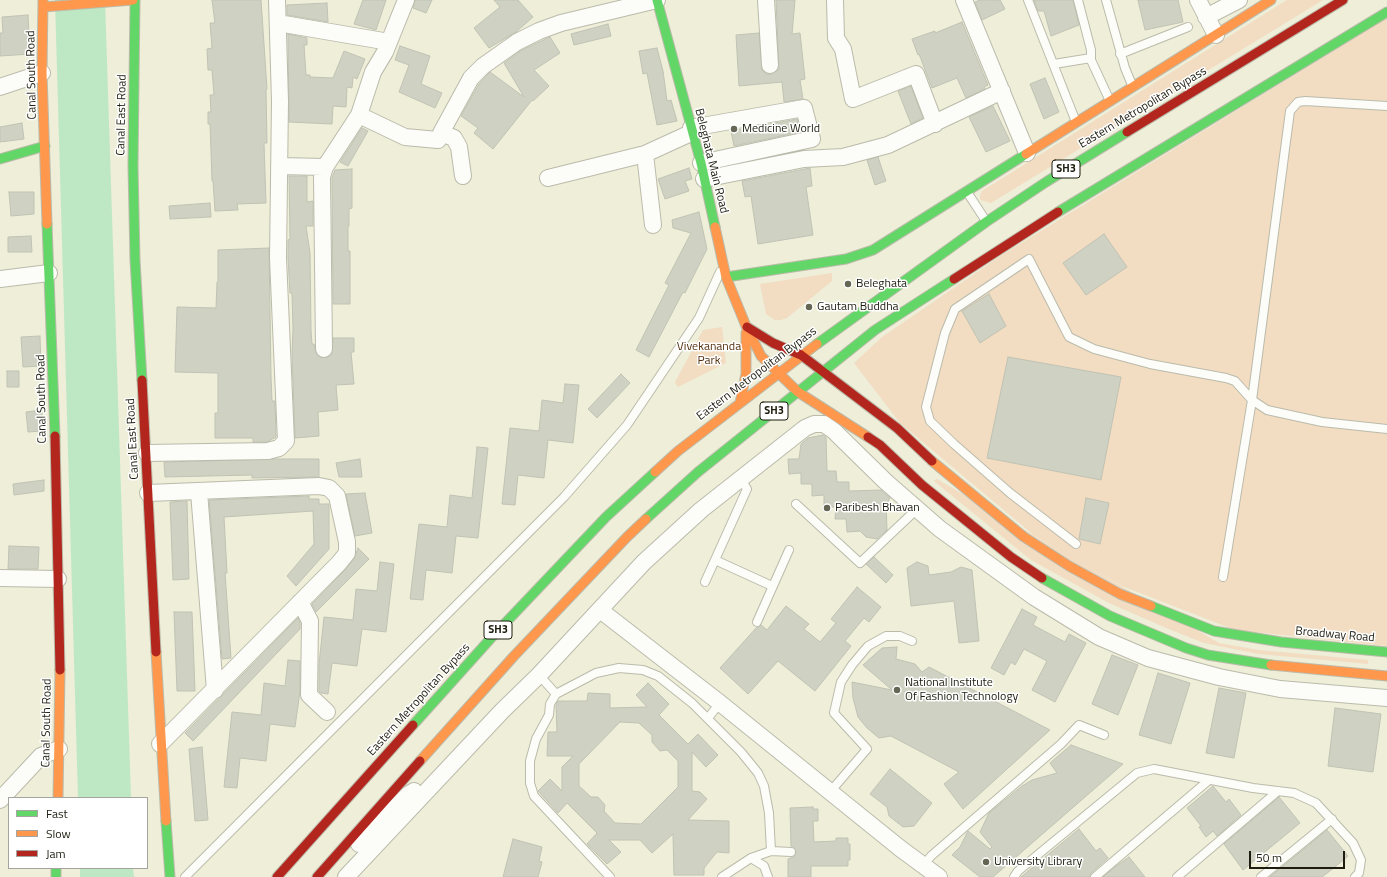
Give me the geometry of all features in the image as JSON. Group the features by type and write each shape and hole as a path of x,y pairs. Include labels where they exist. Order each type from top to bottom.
{"main road":[{"path":"46,4 134,0"},
{"name":"Canal East Road","path":"134,0 133,166 135,260 147,453 160,744 170,877"},
{"name":"Beleghata Main Road","path":"657,0 701,163 726,276 746,326 762,356 778,374 798,392 880,445 922,485 1010,557 1056,587 1110,616 1186,648 1208,655 1278,666 1386,676"},
{"path":"726,276 846,259 861,255 890,240 1271,0"},
{"name":"Eastern Metropolitan Bypass","path":"277,877 492,637 606,517 678,451 801,355 986,222 1046,182 1343,0"},
{"name":"Canal South Road","path":"46,4 42,73 52,323 61,694 58,797"},
{"name":"SH3","path":"317,877 509,662 627,537 698,472 875,330 1059,211 1387,12"},
{"path":"0,159 45,146"},
{"path":"740,403 746,374 746,326"},
{"name":"Broadway Road","path":"746,326 773,343 801,355 898,428 938,467 1024,537 1069,566 1120,594 1194,625 1245,638 1387,652"}],"street":[{"path":"147,453 268,451 279,448 286,441 278,258 279,166 277,0"},
{"path":"324,349 322,177 325,167 359,115 373,72 389,42 406,0"},
{"path":"463,176 459,147 454,138 441,133 471,78 483,66 517,42 539,31 561,23 657,0"},
{"path":"766,0 770,64"},
{"path":"835,0 836,38 843,49 853,99 916,74 935,124"},
{"path":"964,0 1027,153"},
{"path":"1198,0 1216,35"},
{"path":"1206,17 1239,0"},
{"path":"278,23 389,42"},
{"path":"0,87 42,73"},
{"path":"704,179 790,161 843,157 888,146 1002,91"},
{"path":"548,178 645,154 692,130 804,108 812,139 701,163"},
{"path":"359,115 406,137 438,140"},
{"path":"645,154 653,225"},
{"path":"279,166 325,167"},
{"path":"0,279 49,273"},
{"path":"346,877 644,562 701,510 805,428 819,424 824,424 834,431 885,481 940,529 1034,597 1099,637 1148,658 1219,677 1280,689 1385,698 1387,659"},
{"path":"885,481 900,464"},
{"path":"148,493 319,486 330,488 337,496 347,542 347,553 215,690 160,744"},
{"path":"199,492 215,690"},
{"path":"0,578 58,579"},
{"path":"300,602 310,622 309,695 327,712"},
{"path":"600,610 720,703 923,866 939,877"},
{"path":"0,800 41,756 59,749"},
{"path":"317,877 330,874 409,794 436,781"}],"lane":[{"path":"1028,0 1076,122"},
{"path":"1078,0 1091,50 1091,58 1100,82 1110,101"},
{"path":"1106,0 1120,54 1133,87"},
{"path":"1120,54 1188,28"},
{"path":"1054,64 1091,58"},
{"path":"1223,577 1252,400 1290,111 1298,102 1305,101 1387,106"},
{"path":"966,192 986,222"},
{"path":"1076,544 1010,493 954,444 930,421 926,407 945,333 955,309 1029,259 1069,337 1094,349 1150,364 1235,381 1252,400 1267,410 1322,422 1387,429"},
{"path":"185,877 564,497 632,419 699,318 723,264"},
{"path":"705,582 747,489 741,479"},
{"path":"796,504 860,562 917,509"},
{"path":"757,622 789,550"},
{"path":"715,560 772,586"},
{"path":"830,792 867,749 834,713 841,682 852,665 868,646 886,636 900,636 912,641"},
{"path":"610,877 534,796 530,783 530,761 536,739 549,715 550,704 556,694 596,673 619,668 643,670 658,676 708,718 741,752 758,773 762,782 770,813 771,851"},
{"path":"538,675 556,694"},
{"path":"708,718 720,703"},
{"path":"923,866 931,856 1061,744 1079,725 1104,735"},
{"path":"1014,877 1018,871 1137,773 1154,769 1209,780 1294,793 1316,803 1353,843 1362,860 1359,873 1355,877"},
{"path":"1096,877 1209,780"},
{"path":"1177,877 1278,791"},
{"path":"1261,877 1332,819"},
{"path":"722,877 751,858 771,851 791,852"},
{"path":"751,858 764,866 768,877"}],"green space":[{"path":"1287,0 1323,0 991,203 980,200 982,191"},
{"path":"1387,18 1387,646 1235,630 1122,586 1036,537 900,423 854,363 882,337 1002,255"},
{"path":"832,273 832,281 787,318 775,320 766,314 760,284"},
{"name":"Vivekananda Park","path":"722,327 726,363 678,387 675,382 703,330"},
{"path":"937,479 1219,643 1259,650 1368,660 1368,664 1258,654 1204,643 1171,630 1109,603 1031,560 935,482 934,480"}],"shaded area":[{"path":"55,0 105,0 131,797 78,797"},
{"path":"80,869 133,869 134,877 80,877"}],"building":[{"path":"212,0 261,0 267,89 267,143 264,143 266,203 237,204 238,210 215,211 212,181 210,124 208,124 208,112 211,112 210,95 214,95 212,70 208,70 207,49 212,48 210,23 215,23"},
{"path":"363,0 386,0 376,30 354,24"},
{"path":"415,0 432,0 426,13 413,8"},
{"path":"494,0 518,0 533,17 516,32 489,48 474,28 500,7"},
{"path":"776,0 795,0 792,34 800,33 805,79 800,80 803,99 784,102 782,82 739,86 736,35 759,33 762,70 766,74 771,74 779,69"},
{"path":"980,0 1000,0 1005,9 982,20 975,2"},
{"path":"1034,0 1073,0 1079,25 1051,36 1044,11 1038,11"},
{"path":"1138,0 1178,0 1183,22 1145,30"},
{"path":"327,3 328,22 287,15 287,5"},
{"path":"28,15 30,54 0,56 0,33 3,33 2,17"},
{"path":"962,22 988,85 984,87 985,89 966,98 957,78 932,88 912,39 935,31 935,33"},
{"path":"608,24 611,36 574,45 571,34"},
{"path":"288,34 307,38 307,45 304,45 306,75 310,75 310,77 333,78 344,51 365,59 357,79 353,77 352,88 347,87 346,107 333,106 332,124 289,122"},
{"path":"550,37 560,53 534,70 549,86 533,101 532,100 493,149 474,133 478,128 461,116 479,84 490,72 524,97 504,63 522,50"},
{"path":"400,46 430,56 421,84 442,93 435,108 399,92 409,65 395,60"},
{"path":"657,48 663,71 667,101 671,100 677,121 657,125 647,73 643,74 639,51"},
{"path":"1045,78 1059,112 1044,119 1030,84"},
{"path":"911,86 923,118 911,124 898,91"},
{"path":"993,106 1010,141 986,152 969,117"},
{"path":"797,119 800,132 734,146 731,131"},
{"path":"22,123 24,139 0,142 0,127"},
{"path":"362,128 368,131 348,166 340,162"},
{"path":"878,157 886,181 875,185 867,160"},
{"path":"689,168 692,179 685,181 689,191 665,199 658,179"},
{"path":"810,168 812,186 806,187 813,235 758,244 751,196 745,197 742,181"},
{"path":"352,169 352,208 349,209 348,226 348,251 350,251 350,304 333,304 332,178 335,170"},
{"path":"289,176 307,176 307,202 313,201 313,226 306,226 310,253 312,344 314,344 316,353 320,357 328,357 332,353 333,338 354,338 354,352 351,352 354,384 336,385 338,410 318,412 319,436 295,438 292,354 292,293 290,293 288,258 288,240 290,239"},
{"path":"9,192 34,192 34,214 11,216"},
{"path":"210,203 211,217 170,219 169,206"},
{"path":"699,212 707,249 685,293 683,292 649,357 636,350 669,285 665,283 691,233 673,228 672,220"},
{"path":"1104,234 1127,267 1086,295 1063,263"},
{"path":"31,236 32,252 8,252 8,237"},
{"path":"269,248 271,377 272,401 275,401 276,437 267,442 253,442 253,438 215,438 215,413 218,413 218,373 175,372 177,307 216,308 218,250"},
{"path":"989,294 1006,326 980,343 962,311"},
{"path":"40,336 41,366 23,367 21,337"},
{"path":"1008,357 1121,377 1101,480 987,458"},
{"path":"7,371 19,371 19,387 7,387"},
{"path":"621,374 630,383 597,418 588,409"},
{"path":"565,384 579,385 573,443 548,440 544,478 518,475 515,505 502,504 510,428 539,431 542,400 563,403"},
{"path":"42,410 42,431 28,432 26,412"},
{"path":"823,435 826,437 827,471 836,471 837,482 849,482 849,491 881,490 890,498 886,505 887,530 877,539 866,537 860,531 847,532 846,519 835,519 836,507 824,507 824,495 812,496 812,484 801,484 801,473 789,474 788,459 799,459 801,444 808,438"},
{"path":"477,447 488,448 478,538 456,536 452,573 426,570 423,600 410,599 419,524 447,527 450,495 472,498"},
{"path":"319,459 319,477 252,478 252,475 165,477 164,462"},
{"path":"360,459 362,477 339,477 336,463"},
{"path":"44,480 44,491 14,495 13,484"},
{"path":"365,493 372,533 355,536 346,494"},
{"path":"309,496 309,499 319,499 319,504 329,504 329,549 296,586 287,576 314,544 313,511 224,517 227,573 225,573 231,658 222,659 209,500"},
{"path":"1086,498 1109,503 1100,544 1079,539"},
{"path":"187,501 189,579 173,580 170,502"},
{"path":"9,546 39,547 38,569 8,569"},
{"path":"358,548 369,559 316,612 312,604 346,569 354,559"},
{"path":"874,557 893,575 886,583 866,564"},
{"path":"380,562 394,564 386,632 362,629 357,666 332,663 328,694 321,693 319,691 319,664 324,617 353,620 356,589 377,591"},
{"path":"917,562 928,566 929,575 951,572 961,567 972,570 979,641 959,643 954,601 911,606 907,568"},
{"path":"857,587 881,607 869,622 864,618 845,641 851,646 815,691 778,661 748,694 720,668 757,627 761,625 767,630 786,606 809,624 804,629 820,642 836,623 831,619"},
{"path":"1022,609 1037,617 1033,625 1065,642 1069,634 1086,643 1055,702 1032,690 1047,661 1024,649 1015,665 1011,662 1004,675 991,668"},
{"path":"174,612 192,612 195,691 177,691"},
{"path":"298,618 300,629 193,741 185,733"},
{"path":"897,647 896,659 915,664 922,672 929,667 1050,730 963,809 944,784 959,772 891,736 879,738 867,728 858,717 853,698 852,682 892,690 863,665 882,648"},
{"path":"1112,655 1138,665 1118,715 1092,704"},
{"path":"288,660 300,661 300,691 295,727 270,724 266,761 240,758 237,788 224,787 232,712 261,715 264,683 285,686"},
{"path":"1158,673 1190,683 1171,744 1139,735"},
{"path":"648,683 669,704 659,715 688,744 698,734 718,755 706,767 692,752 692,791 700,792 707,799 688,820 729,821 729,853 717,852 704,868 704,875 674,875 673,834 652,853 640,840 609,840 621,852 607,864 587,844 597,833 567,803 558,813 538,791 550,779 562,791 562,767 573,756 547,756 548,732 557,732 556,705 558,701 587,701 588,693 610,694 610,708 647,707 636,695","holes":["620,722 639,723 652,735 652,742 660,751 667,750 678,761 678,787 641,824 615,823 604,811 605,805 598,797 591,797 579,786 579,764"]},
{"path":"1219,688 1246,693 1234,758 1206,753"},
{"path":"1335,708 1381,714 1373,772 1328,766"},
{"path":"1071,745 1123,764 993,877 980,877 952,855 960,847 968,831 990,849 992,847 980,832 989,813 1022,786 1032,780 1057,773 1050,763"},
{"path":"202,747 208,820 195,821 189,749"},
{"path":"890,769 932,803 914,826 903,827 889,816 887,807 870,794"},
{"path":"1213,786 1226,802 1229,799 1241,815 1217,836 1213,831 1206,837 1199,827 1201,826 1187,808"},
{"path":"1279,797 1300,823 1243,870 1224,844"},
{"path":"813,807 813,809 818,809 818,821 813,821 814,842 836,841 836,838 848,838 848,844 850,844 850,860 848,860 848,866 811,866 811,877 788,877 788,859 794,857 796,852 791,846 790,808"},
{"path":"1079,829 1096,851 1100,848 1108,858 1091,873 1090,877 1021,877"},
{"path":"1327,830 1348,856 1335,867 1322,877 1270,877"},
{"path":"513,839 542,847 539,861 542,862 538,877 503,877"},
{"path":"1129,857 1145,877 1103,877 1115,867"}],"traffic: fast":[{"path":"135,0 133,166 135,260 142,380"},
{"path":"657,0 701,163 715,227"},
{"path":"1058,212 1387,12"},
{"path":"817,344 986,222 1046,182 1127,132"},
{"path":"0,159 45,146"},
{"path":"726,277 846,259 873,250 1026,154"},
{"path":"47,224 55,436"},
{"path":"646,519 698,472 875,330 954,279"},
{"path":"413,725 492,637 606,517 655,472"},
{"path":"1042,578 1110,616 1186,648 1208,655 1271,665"},
{"path":"1151,606 1214,631 1281,642 1387,652"},
{"path":"166,821 170,877"},
{"path":"56,869 56,877"}],"traffic: slow":[{"path":"43,0 42,73 47,224"},
{"path":"43,7 133,0"},
{"path":"1026,154 1271,0"},
{"path":"715,227 726,277 746,326 761,356 798,392 868,437"},
{"path":"740,403 746,374 746,333"},
{"path":"655,472 678,451 817,344"},
{"path":"932,461 1024,537 1069,566 1120,594 1151,606"},
{"path":"420,761 514,656 646,519"},
{"path":"156,652 166,821"},
{"path":"1271,665 1387,676"},
{"path":"58,797 60,670"}],"traffic: jam":[{"path":"1127,132 1343,0"},
{"path":"954,279 1058,212"},
{"path":"747,327 773,343 801,355 897,428 932,461"},
{"path":"142,380 156,652"},
{"path":"55,436 60,670"},
{"path":"868,437 880,445 922,485 1011,557 1042,578"},
{"path":"277,877 413,725"},
{"path":"317,877 420,761"}],"place":[{"name":"Medicine World","path":"734,129"},
{"name":"Beleghata","path":"848,284"},
{"name":"Gautam Buddha","path":"809,307"},
{"name":"Paribesh Bhavan","path":"827,508"},
{"name":"National Institute Of Fashion Technology","path":"897,690"},
{"name":"University Library","path":"986,862"}]}
